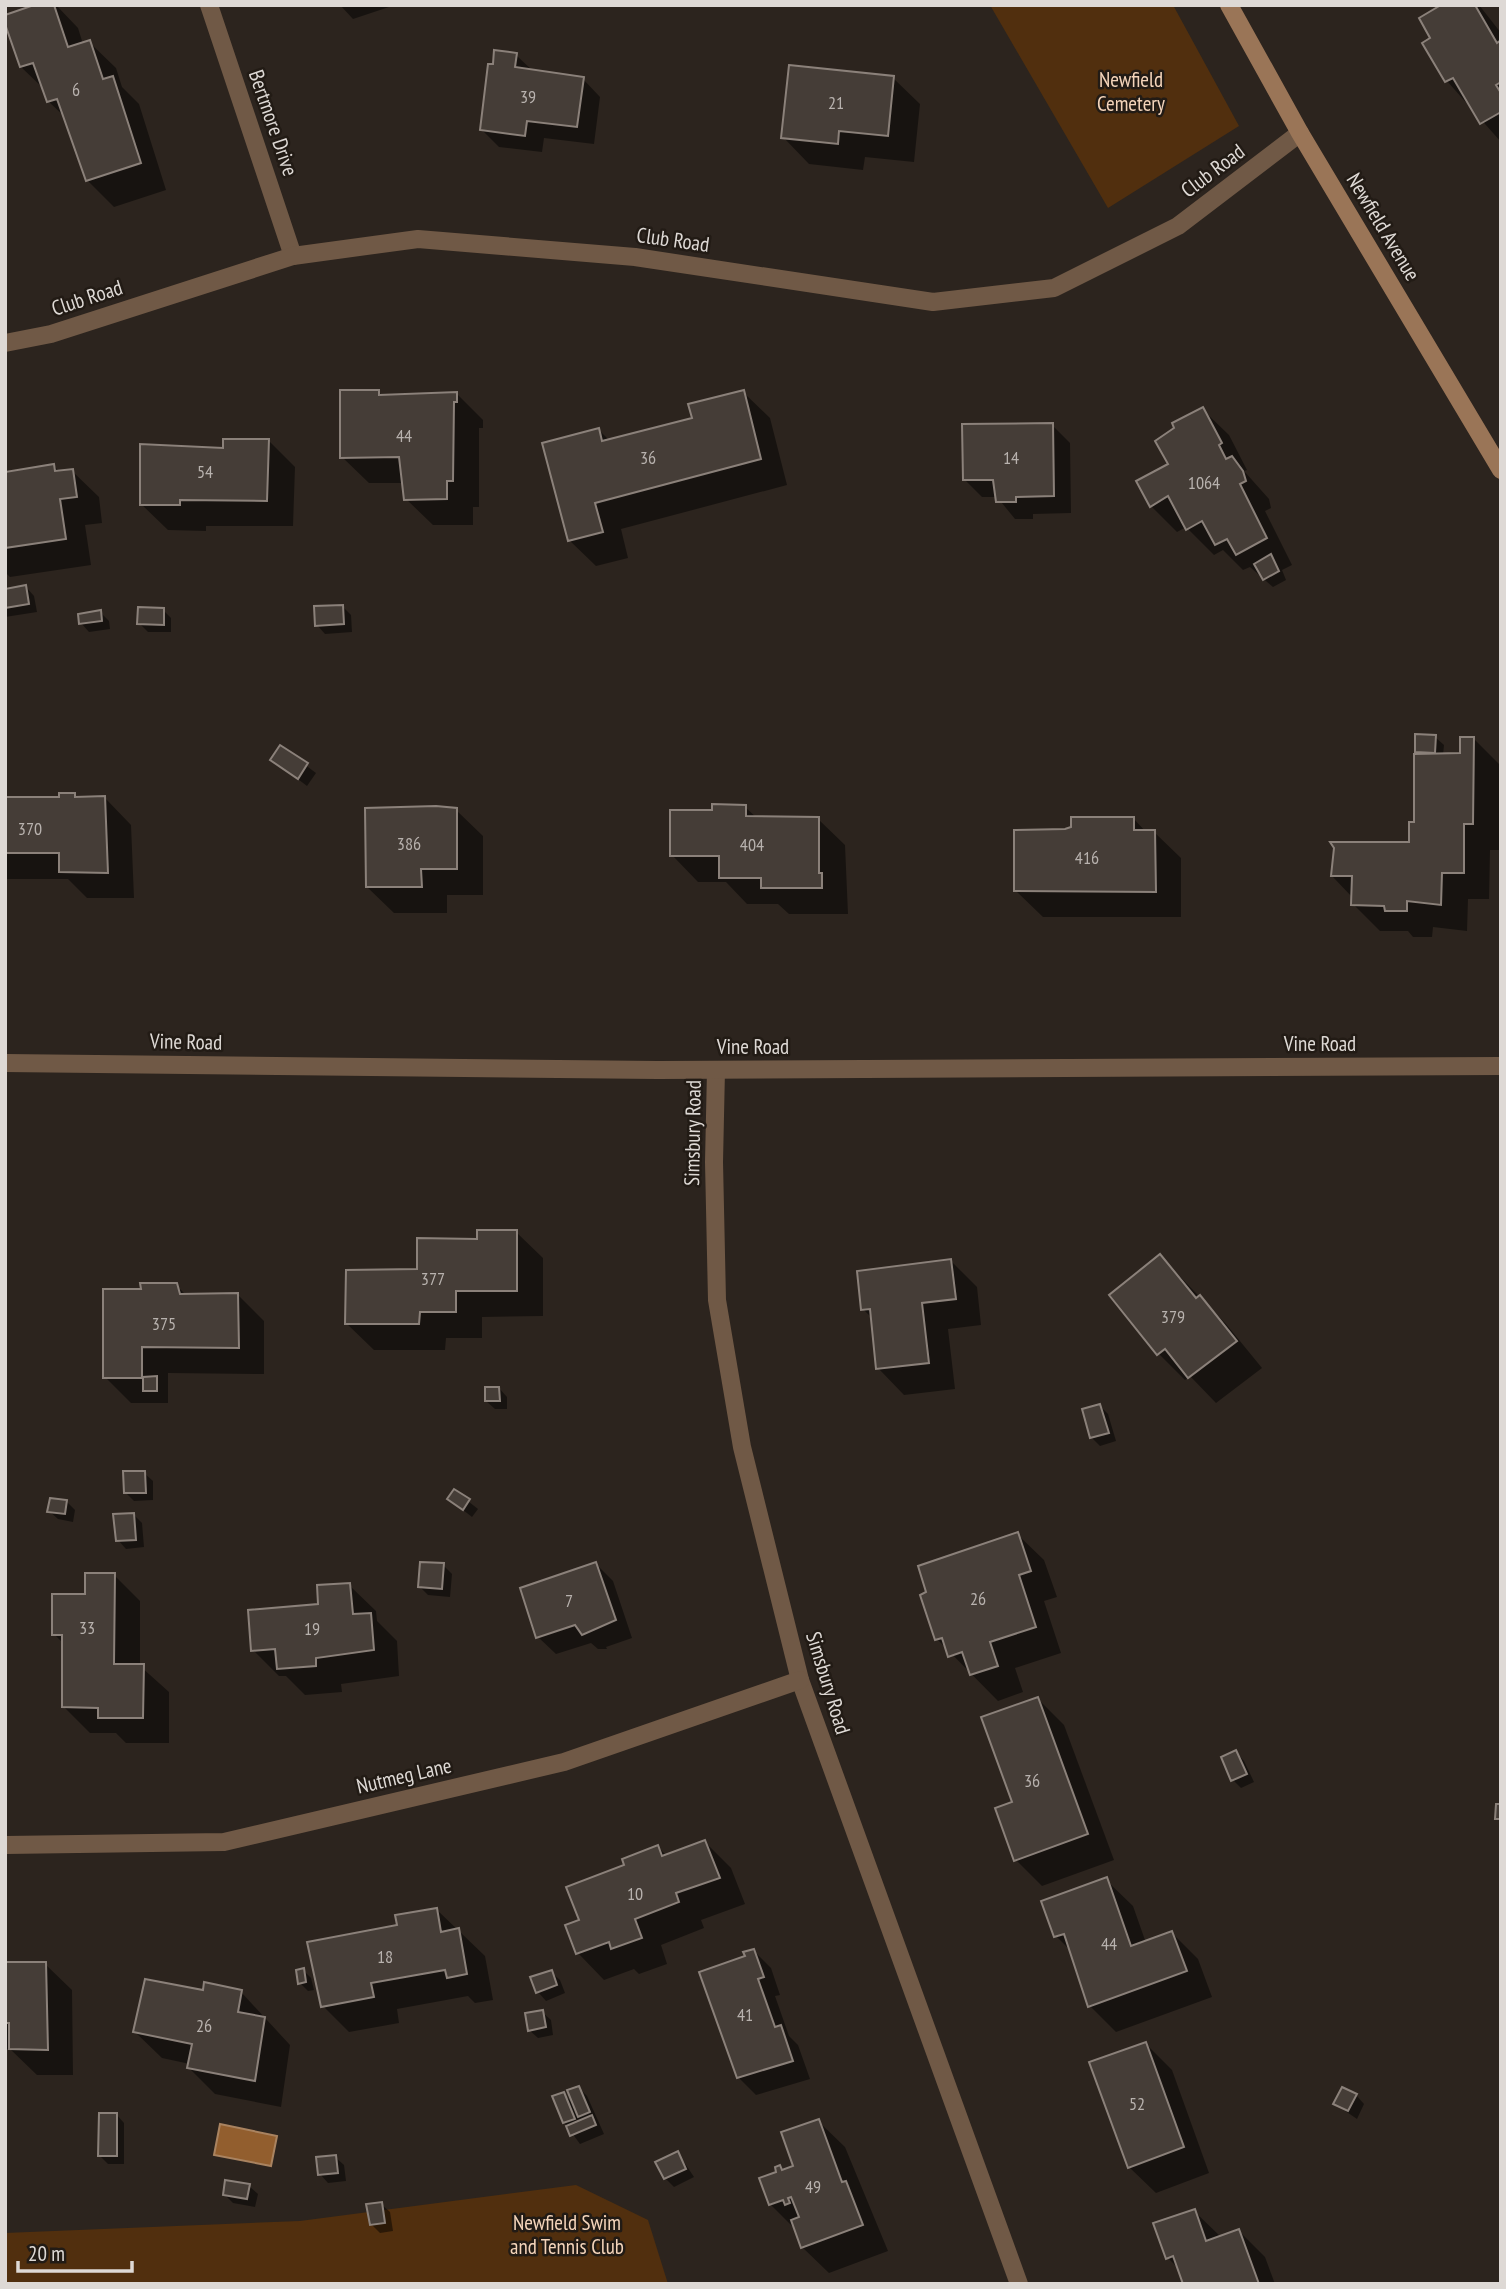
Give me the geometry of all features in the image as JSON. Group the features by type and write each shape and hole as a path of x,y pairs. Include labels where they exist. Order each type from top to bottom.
{"main road":[{"name":"Newfield Avenue","path":"1235,8 1300,133 1501,470"}],"street":[{"name":"Bertmore Drive","path":"209,5 293,256"},
{"name":"Club Road","path":"5,343 51,334 293,256 418,239 635,257 933,302 1054,288 1178,226 1300,133"},
{"name":"Vine Road","path":"5,1063 716,1070 1501,1066"},
{"name":"Simsbury Road","path":"716,1070 714,1162 717,1300 742,1447 800,1680 1019,2284"},
{"name":"Nutmeg Lane","path":"5,1845 224,1842 564,1762 800,1680"}],"green space":[{"name":"Newfield Cemetery","path":"990,5 1173,5 1239,126 1108,208"},
{"name":"Newfield Swim and Tennis Club","path":"576,2185 648,2220 668,2284 5,2284 5,2233 300,2221"}],"shaded area":[{"path":"220,2124 277,2136 271,2166 214,2155"}],"building":[{"path":"34,5 54,5 68,47 90,40 103,79 113,76 141,163 86,181 57,99 47,102 33,63 20,67 5,24 5,15"},
{"path":"1441,5 1475,5 1497,43 1501,40 1501,82 1496,85 1501,93 1501,112 1480,124 1453,78 1445,82 1422,43 1430,38 1419,18"},
{"path":"494,50 517,53 515,67 584,77 577,127 527,121 525,136 480,130 488,64 493,64"},
{"path":"789,65 894,76 888,136 839,131 838,144 781,138"},
{"path":"340,390 379,390 379,395 457,392 457,402 454,402 453,481 447,481 447,499 404,500 399,457 340,458"},
{"path":"744,390 761,459 595,503 603,532 568,541 542,443 599,428 602,441 692,418 688,404"},
{"path":"1203,407 1222,443 1219,445 1226,459 1232,456 1243,471 1246,481 1240,484 1267,538 1236,555 1227,539 1215,545 1202,521 1186,530 1168,496 1150,507 1136,481 1168,464 1155,441 1174,428 1172,423"},
{"path":"1053,423 1054,496 1016,497 1016,502 996,502 993,480 963,480 962,424"},
{"path":"223,439 269,439 267,501 180,500 180,505 140,505 140,444 223,448"},
{"path":"54,464 55,471 73,469 77,497 60,499 66,539 5,548 5,472"},
{"path":"1271,554 1279,571 1263,580 1254,564"},
{"path":"26,585 29,604 5,608 5,589"},
{"path":"343,605 344,624 315,626 314,606"},
{"path":"138,607 164,608 164,625 137,624"},
{"path":"101,610 102,621 79,624 78,614"},
{"path":"1415,734 1436,735 1435,753 1415,752"},
{"path":"1460,737 1474,737 1473,824 1464,824 1464,873 1442,873 1441,905 1407,901 1407,911 1385,911 1384,906 1351,905 1352,876 1331,876 1334,848 1330,842 1409,842 1409,822 1414,822 1414,754 1460,753"},
{"path":"280,745 308,763 298,779 270,760"},
{"path":"59,793 75,793 75,797 105,796 108,873 59,872 59,853 5,853 5,797 59,797"},
{"path":"712,804 746,805 746,816 819,817 819,873 822,873 822,888 761,888 761,878 719,878 719,856 670,856 670,810 712,810"},
{"path":"365,808 457,808 457,869 421,869 422,887 366,887"},
{"path":"1071,817 1134,817 1134,830 1155,830 1156,892 1014,891 1014,830 1065,829 1071,827"},
{"path":"477,1230 517,1230 517,1291 456,1291 456,1312 420,1312 419,1324 345,1324 346,1270 417,1269 417,1238 477,1239"},
{"path":"1160,1254 1196,1298 1200,1295 1237,1341 1188,1378 1165,1349 1157,1355 1109,1295"},
{"path":"951,1259 956,1299 922,1303 929,1363 876,1369 870,1309 861,1310 857,1271"},
{"path":"140,1283 177,1283 180,1294 238,1293 239,1348 142,1347 142,1378 103,1378 103,1289 141,1289"},
{"path":"157,1376 157,1391 143,1391 143,1377"},
{"path":"485,1387 499,1387 500,1401 485,1401"},
{"path":"1100,1404 1109,1433 1090,1438 1082,1409"},
{"path":"123,1471 145,1471 146,1493 124,1493"},
{"path":"454,1489 470,1499 463,1510 447,1499"},
{"path":"50,1498 67,1500 65,1514 47,1512"},
{"path":"134,1513 136,1540 116,1541 113,1514"},
{"path":"1018,1532 1031,1571 1019,1575 1036,1627 990,1642 998,1666 970,1675 962,1652 948,1657 942,1638 935,1640 920,1595 926,1592 918,1566"},
{"path":"420,1562 444,1563 442,1589 418,1587"},
{"path":"596,1562 616,1620 582,1635 575,1625 536,1638 520,1588"},
{"path":"85,1573 115,1573 114,1664 144,1664 143,1718 98,1718 98,1708 62,1707 62,1635 52,1635 52,1594 85,1594"},
{"path":"350,1583 353,1614 371,1613 374,1650 316,1658 316,1666 277,1669 275,1649 251,1651 248,1610 318,1604 317,1585"},
{"path":"1038,1697 1088,1834 1014,1861 995,1808 1012,1802 981,1717"},
{"path":"1236,1750 1247,1774 1231,1781 1221,1757"},
{"path":"1496,1804 1501,1804 1501,1819 1495,1819"},
{"path":"705,1840 720,1878 676,1893 679,1902 635,1919 642,1938 611,1949 609,1942 576,1954 565,1925 579,1920 566,1887 624,1865 622,1859 658,1845 662,1856"},
{"path":"1107,1877 1131,1946 1172,1931 1187,1971 1088,2007 1064,1934 1054,1937 1041,1901"},
{"path":"437,1908 441,1932 459,1928 467,1974 447,1978 445,1970 371,1983 374,1997 321,2007 307,1942 397,1925 395,1915"},
{"path":"754,1949 764,1977 758,1979 775,2027 781,2025 793,2061 737,2078 699,1972 745,1956 743,1952"},
{"path":"6,1962 46,1962 48,2050 9,2049 9,2023 5,2023"},
{"path":"304,1968 306,1982 298,1984 296,1970"},
{"path":"552,1970 557,1985 536,1993 530,1977"},
{"path":"145,1979 203,1990 204,1982 242,1990 238,2012 265,2017 255,2081 187,2068 192,2044 133,2032"},
{"path":"543,2010 546,2027 528,2031 525,2013"},
{"path":"1146,2042 1184,2147 1128,2168 1089,2062"},
{"path":"579,2086 590,2112 578,2117 567,2090"},
{"path":"1342,2087 1357,2094 1348,2111 1333,2104"},
{"path":"564,2092 575,2119 563,2123 552,2096"},
{"path":"99,2113 117,2113 117,2156 98,2156"},
{"path":"592,2115 596,2125 570,2136 566,2126"},
{"path":"819,2119 842,2182 846,2181 863,2225 801,2248 791,2220 799,2217 791,2197 788,2198 790,2203 785,2205 783,2200 769,2205 759,2178 776,2172 775,2167 780,2165 782,2170 793,2166 781,2132"},
{"path":"678,2151 686,2169 664,2179 655,2162"},
{"path":"336,2155 338,2173 318,2175 316,2157"},
{"path":"225,2180 250,2184 247,2199 223,2195"},
{"path":"382,2202 385,2223 370,2225 366,2204"},
{"path":"1195,2209 1206,2241 1239,2229 1259,2284 1183,2284 1173,2256 1166,2259 1153,2223"}]}
